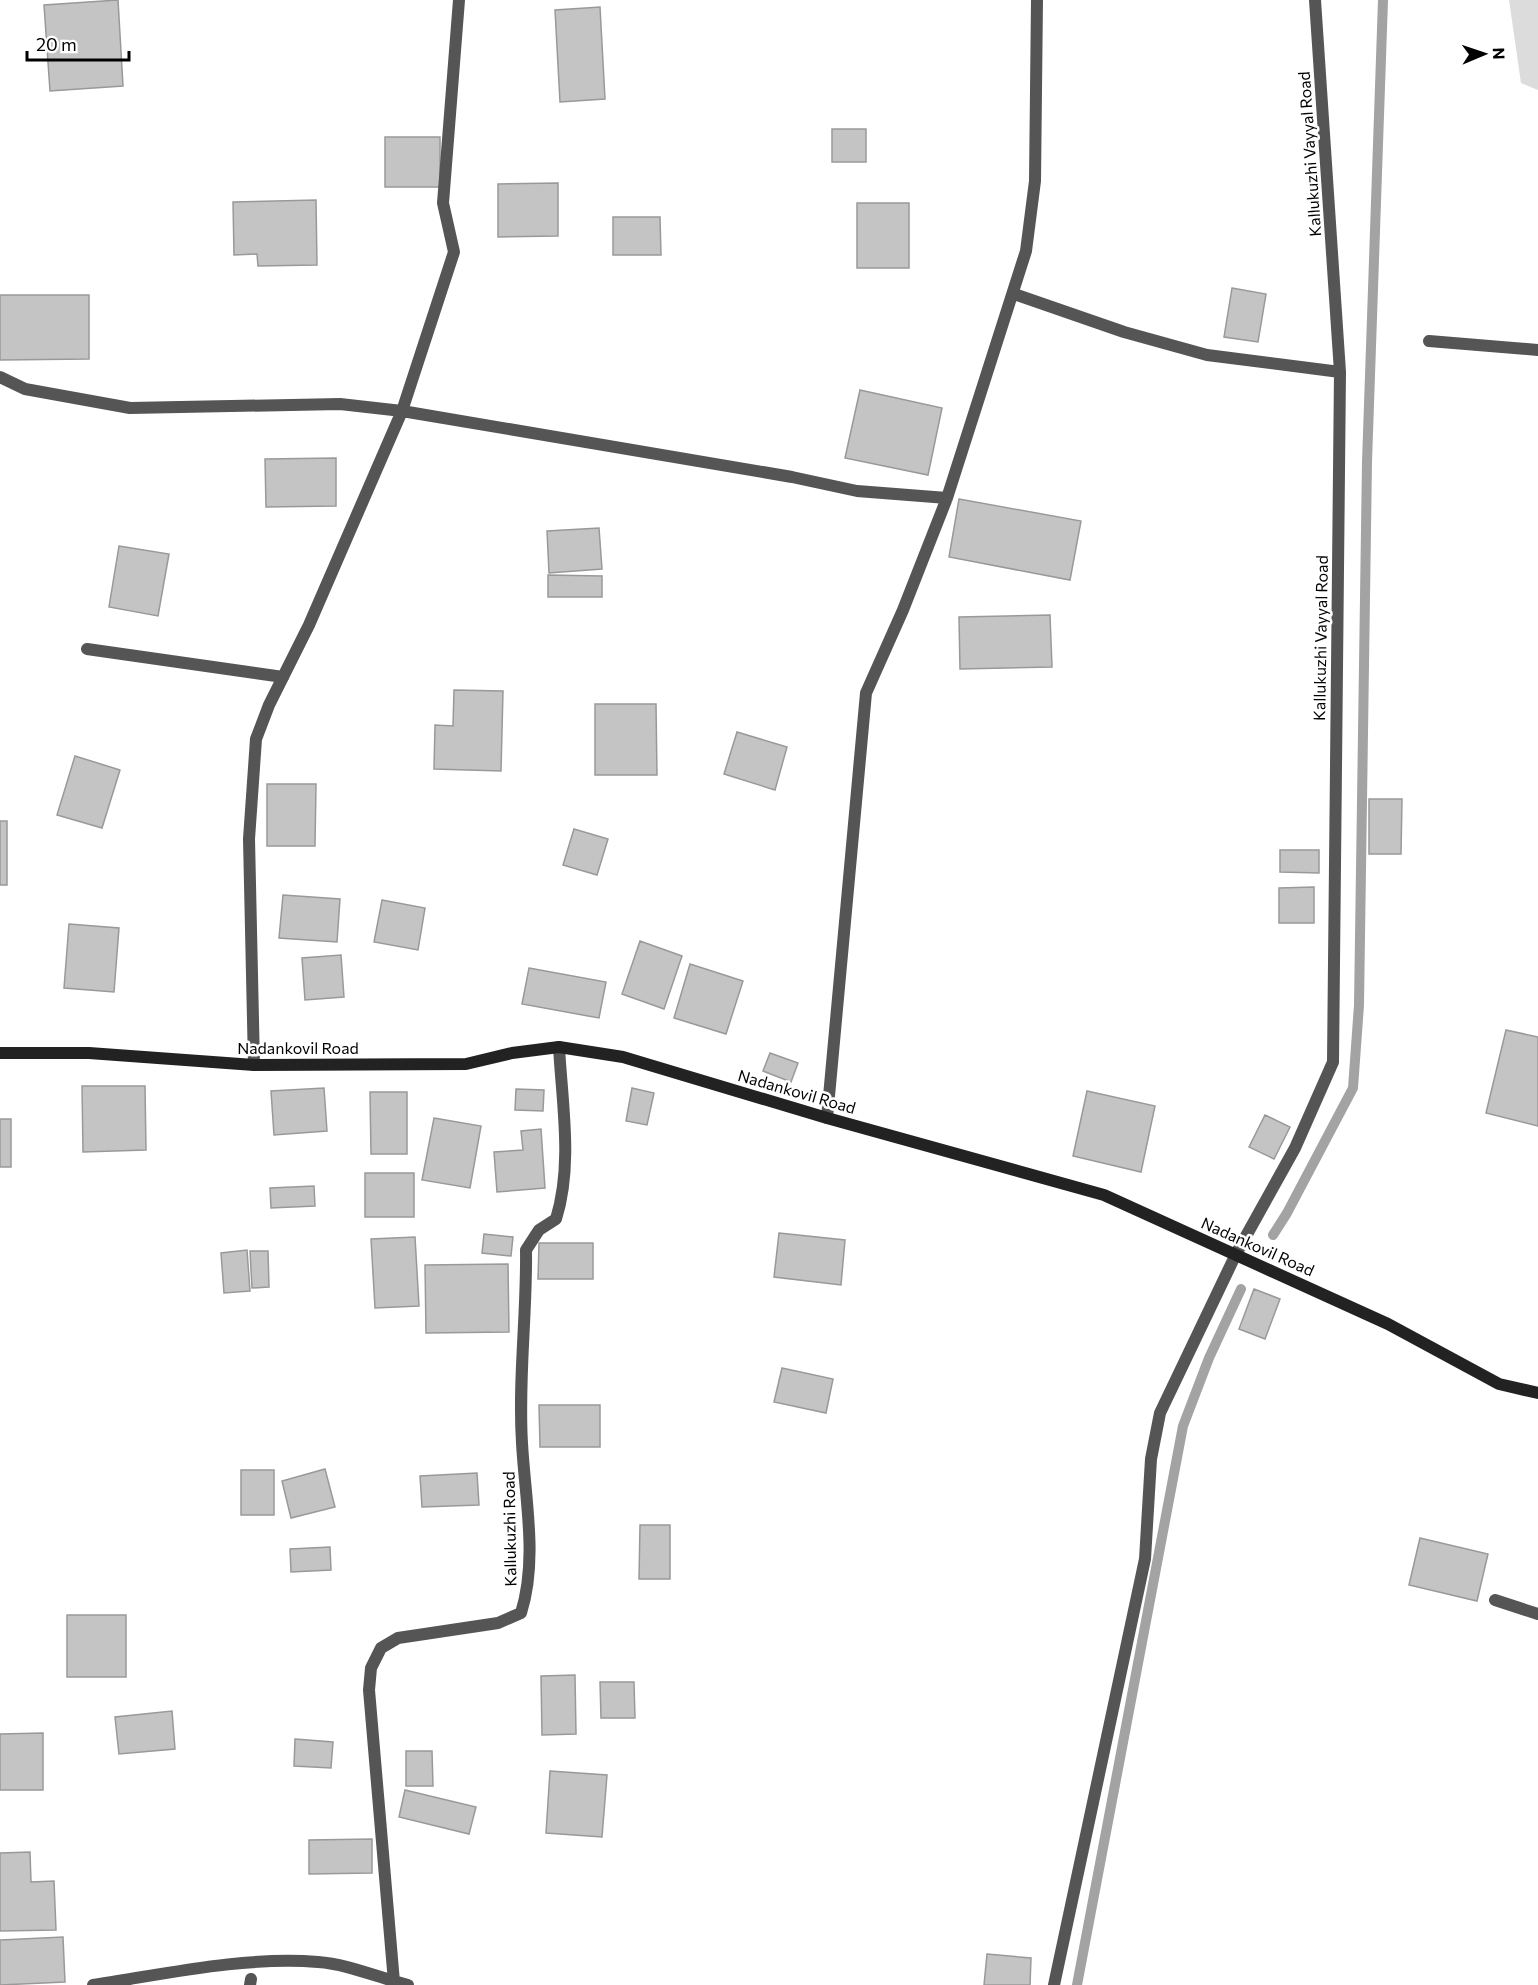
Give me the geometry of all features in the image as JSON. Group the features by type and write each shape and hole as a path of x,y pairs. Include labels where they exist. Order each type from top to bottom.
{"street":[{"path":"254,1065 249,839 256,739 269,705 309,625 402,411 454,252 443,203 459,0"},
{"path":"827,1118 866,693 903,610 947,498 1026,251 1033,207 1037,0"},
{"name":"Kallukuzhi Vayyal Road","path":"1054,1985 1145,1559 1151,1459 1160,1413 1236,1254 1295,1148 1333,1062 1340,372 1315,0"},
{"path":"1014,294 1124,332 1207,355 1340,372"},
{"path":"1429,341 1538,350"},
{"path":"0,377 25,389 130,408 340,404 402,411 792,477 857,491 947,498"},
{"path":"87,649 283,677"},
{"name":"Nadankovil Road","path":"0,1053 89,1053 254,1065 466,1064 512,1053 559,1047 623,1057 827,1118 1104,1195 1388,1324 1499,1384 1538,1394"},
{"name":"Kallukuzhi Road","path":"394,1982 369,1690 371,1668 381,1648 398,1638 498,1623 522,1613 529,1575 528,1505 522,1444 521,1398 526,1250 539,1230 556,1219 564,1195 564,1139 559,1047"},
{"path":"1495,1600 1538,1614"},
{"path":"93,1985 215,1967 287,1961 320,1962 408,1985"}],"shaded area":[{"path":"1509,0 1538,0 1538,90 1521,83"}],"building":[{"path":"118,0 123,86 50,91 44,5"},
{"path":"600,7 605,99 560,102 555,10"},
{"path":"832,129 866,129 866,162 832,162"},
{"path":"385,137 440,137 440,187 385,187"},
{"path":"558,183 558,236 498,237 498,184"},
{"path":"316,200 317,265 258,266 257,254 234,255 233,202"},
{"path":"857,203 909,203 909,268 857,268"},
{"path":"613,217 660,217 661,255 613,255"},
{"path":"1232,288 1266,294 1258,342 1224,337"},
{"path":"0,295 89,295 89,359 0,360"},
{"path":"860,390 942,408 928,475 845,458"},
{"path":"336,458 336,506 266,507 265,459"},
{"path":"959,499 1081,521 1070,580 949,557"},
{"path":"599,528 602,569 549,573 547,531"},
{"path":"119,546 169,554 158,616 109,607"},
{"path":"548,575 602,576 602,597 548,597"},
{"path":"1050,615 1052,667 960,669 959,617"},
{"path":"454,690 503,691 501,771 434,769 435,725 453,726"},
{"path":"595,704 656,704 657,775 595,775"},
{"path":"737,732 787,747 775,790 724,774"},
{"path":"75,756 120,770 102,828 57,815"},
{"path":"267,784 316,784 315,846 267,846"},
{"path":"1369,799 1402,799 1401,854 1369,854"},
{"path":"0,821 7,821 7,885 0,885"},
{"path":"574,829 608,839 597,875 563,865"},
{"path":"1280,850 1319,850 1319,873 1280,872"},
{"path":"1314,887 1314,923 1279,923 1279,888"},
{"path":"283,895 340,899 337,942 279,938"},
{"path":"382,900 425,908 418,950 374,942"},
{"path":"69,924 119,928 114,992 64,988"},
{"path":"640,941 682,956 664,1009 622,994"},
{"path":"341,955 344,997 305,1000 302,958"},
{"path":"690,964 743,981 726,1034 674,1018"},
{"path":"529,968 606,982 599,1018 522,1004"},
{"path":"1506,1030 1538,1037 1538,1126 1486,1113"},
{"path":"770,1053 798,1063 791,1082 763,1071"},
{"path":"82,1086 145,1086 146,1150 83,1152"},
{"path":"324,1088 327,1131 274,1135 271,1091"},
{"path":"632,1088 654,1093 647,1125 626,1121"},
{"path":"516,1089 544,1090 543,1111 515,1110"},
{"path":"1087,1091 1155,1106 1141,1172 1073,1156"},
{"path":"370,1092 407,1092 407,1154 371,1154"},
{"path":"1265,1115 1290,1127 1274,1159 1249,1147"},
{"path":"434,1118 481,1126 470,1188 422,1180"},
{"path":"0,1119 11,1119 11,1167 0,1167"},
{"path":"541,1129 545,1188 497,1192 494,1152 523,1150 521,1131"},
{"path":"365,1173 414,1173 414,1217 365,1217"},
{"path":"314,1186 315,1206 271,1208 270,1188"},
{"path":"779,1233 845,1240 841,1285 774,1277"},
{"path":"484,1234 513,1237 511,1256 482,1253"},
{"path":"415,1237 419,1306 375,1308 371,1239"},
{"path":"539,1243 593,1243 593,1279 538,1279"},
{"path":"247,1250 250,1291 224,1293 221,1253"},
{"path":"250,1251 268,1251 269,1287 252,1288"},
{"path":"508,1264 509,1332 426,1333 425,1265"},
{"path":"1254,1289 1280,1299 1265,1339 1239,1329"},
{"path":"782,1368 833,1379 826,1413 774,1402"},
{"path":"539,1405 600,1405 600,1447 540,1447"},
{"path":"325,1469 335,1507 291,1518 282,1481"},
{"path":"241,1470 274,1470 274,1515 241,1515"},
{"path":"477,1473 479,1505 422,1507 420,1476"},
{"path":"640,1525 670,1525 670,1579 639,1579"},
{"path":"1420,1538 1488,1554 1477,1601 1409,1585"},
{"path":"330,1547 331,1570 291,1572 290,1549"},
{"path":"67,1615 126,1615 126,1677 67,1677"},
{"path":"575,1675 576,1734 542,1735 541,1676"},
{"path":"600,1682 634,1682 635,1718 601,1718"},
{"path":"172,1711 175,1749 119,1754 115,1717"},
{"path":"43,1733 43,1790 0,1790 0,1734"},
{"path":"295,1739 333,1742 331,1768 294,1766"},
{"path":"406,1751 432,1751 433,1786 406,1786"},
{"path":"550,1771 607,1775 602,1837 546,1833"},
{"path":"405,1790 476,1807 469,1834 399,1817"},
{"path":"372,1839 372,1873 309,1874 309,1840"},
{"path":"30,1852 31,1882 54,1881 56,1930 0,1931 0,1853"},
{"path":"63,1937 65,1982 0,1985 0,1940"},
{"path":"987,1954 1031,1958 1030,1985 984,1985"}],"waterway":[{"path":"1273,1235 1353,1088 1359,1005 1367,462 1383,0"},
{"path":"1077,1985 1183,1426 1209,1358 1241,1289"}]}
